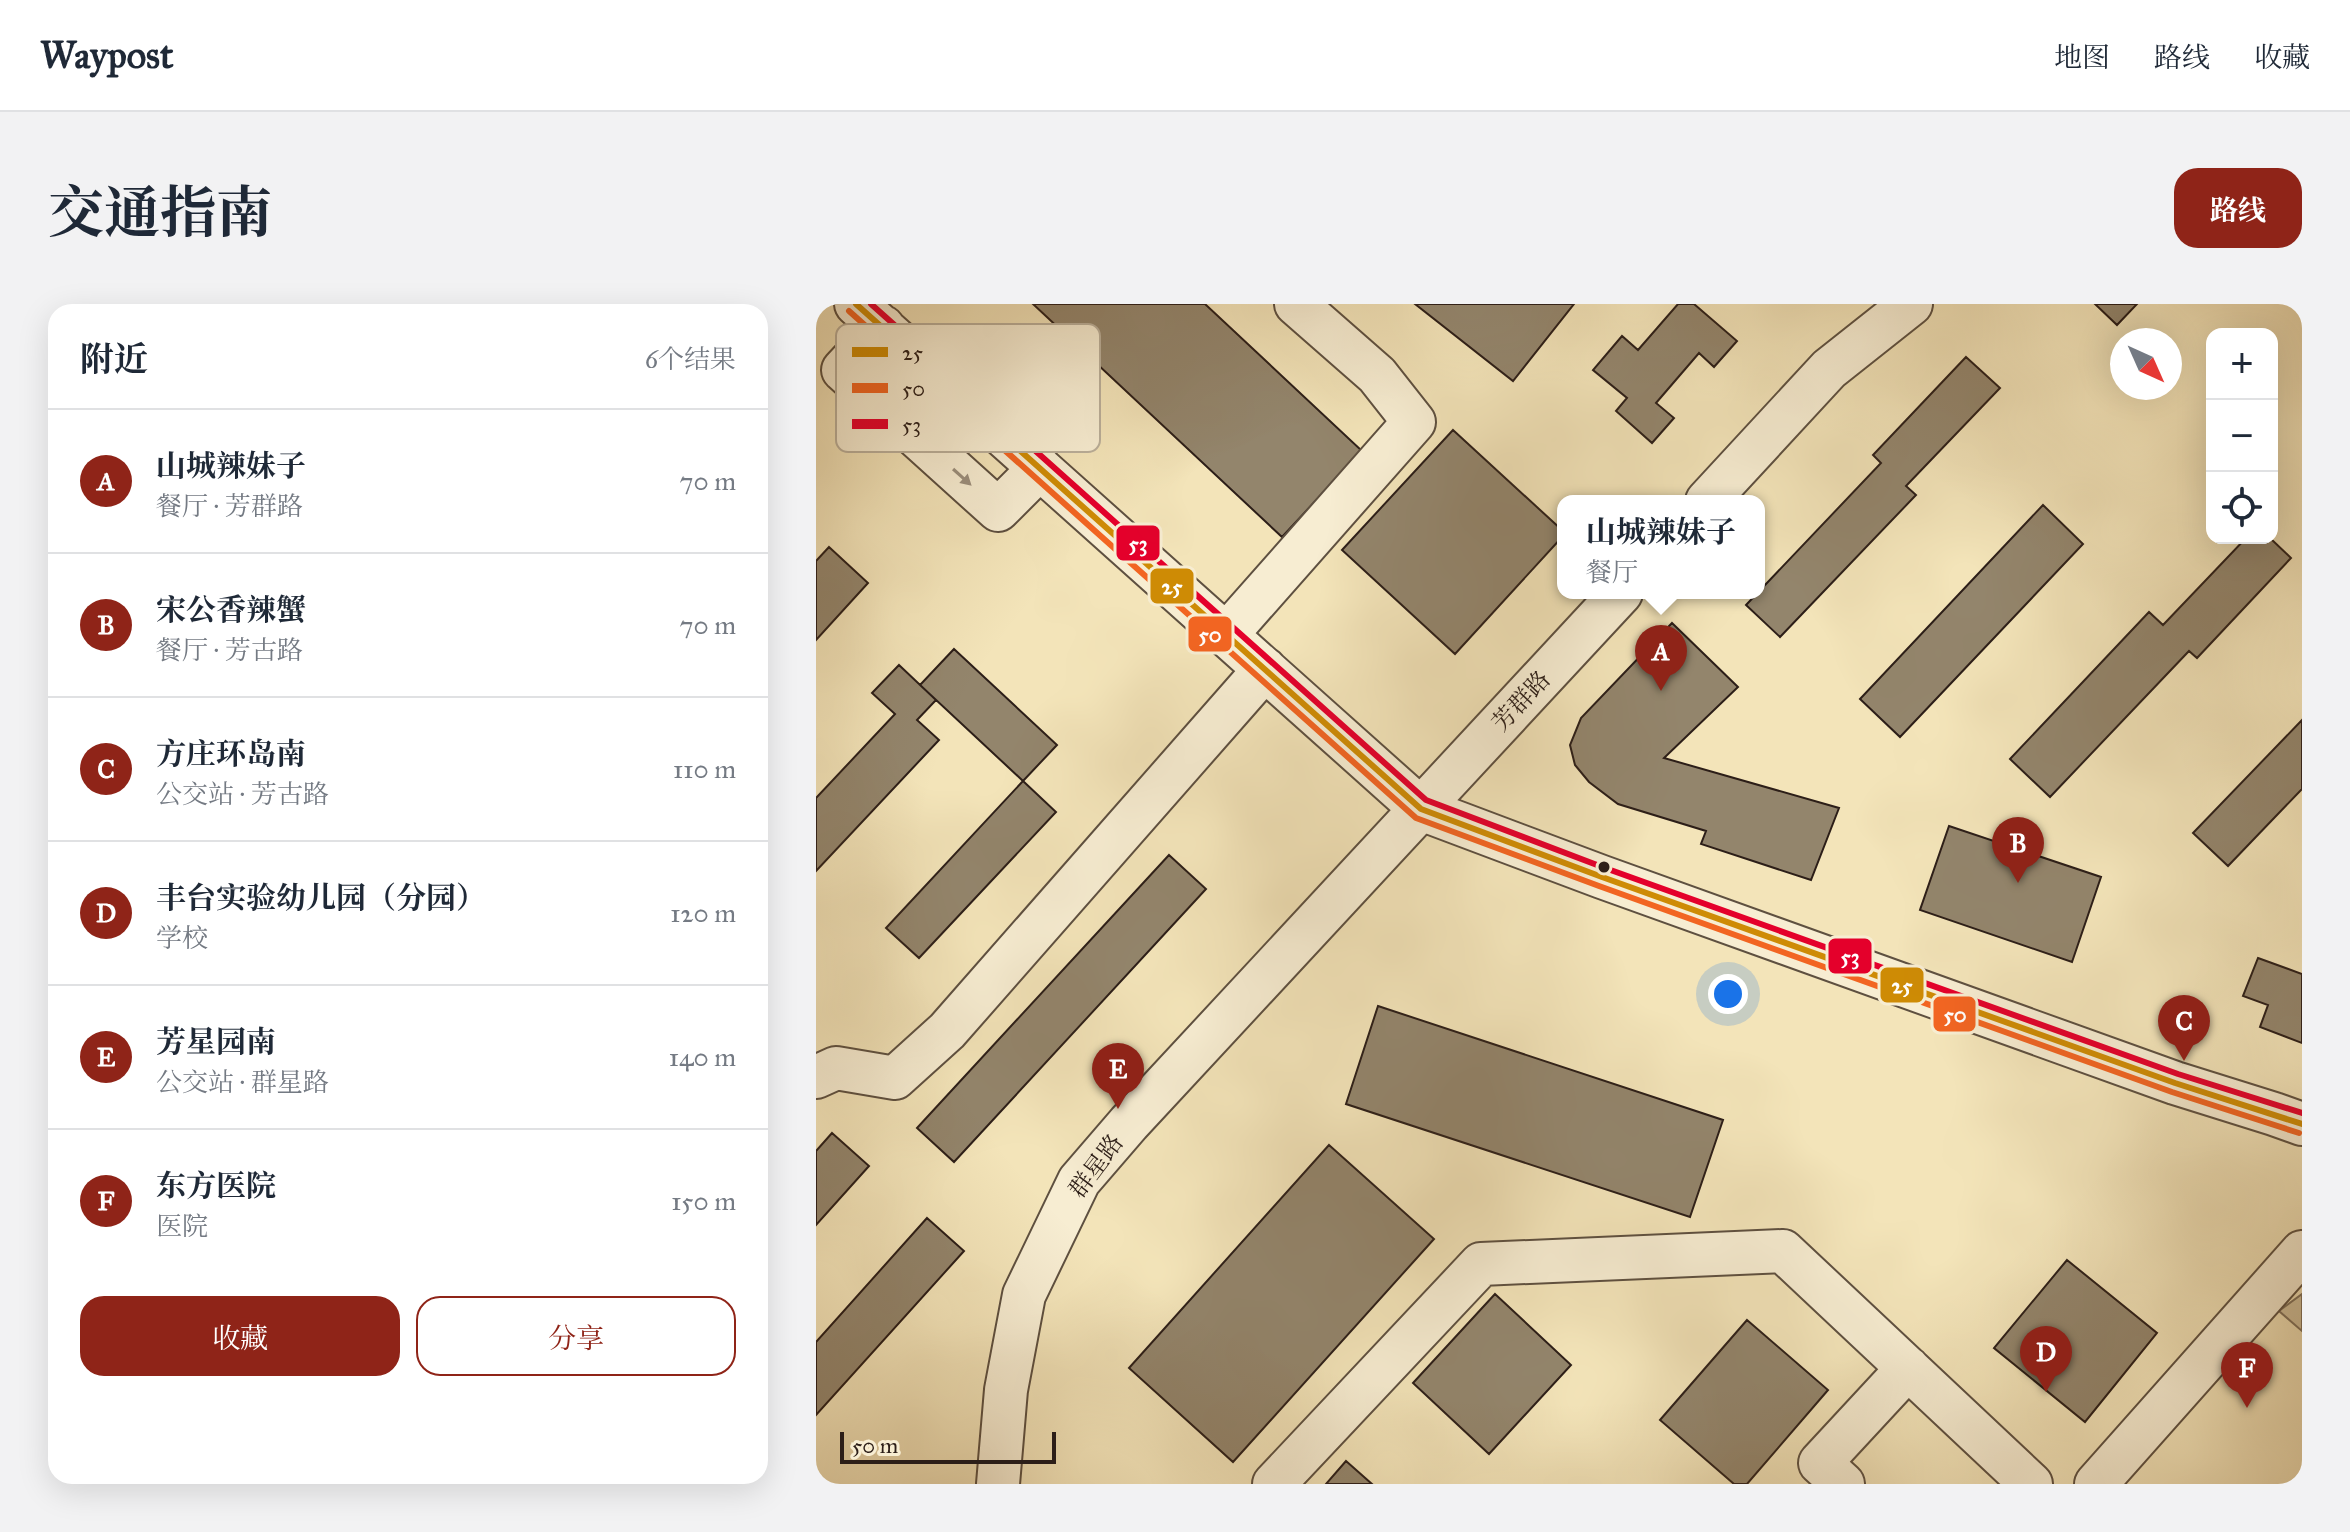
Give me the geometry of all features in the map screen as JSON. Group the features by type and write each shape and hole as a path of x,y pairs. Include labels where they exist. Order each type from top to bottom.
{"street":[{"path":"1226,635 1414,422 1377,375 1296,304"},
{"path":"1713,495 1829,369 1911,304"},
{"path":"934,452 998,510 1040,468"},
{"path":"1022,452 1421,809 2160,1078 2302,1124"},
{"name":"芳群路","path":"1421,809 1615,599"},
{"path":"816,1077 836,1068 895,1078 906,1069 947,1031 1265,669"},
{"name":"群星路","path":"998,1484 1006,1390 1024,1295 1079,1181 1129,1123 1421,809"},
{"path":"1274,1484 1481,1264 1783,1251 2031,1484"},
{"path":"2096,1484 2302,1252"},
{"path":"1843,1484 1820,1463 1908,1368"}],"shaded area":[{"path":"2302,1294 2302,1331 2279,1311"}],"building":[{"path":"1033,304 1205,304 1362,451 1282,537 1100,367 1100,324 1054,324"},
{"path":"1415,304 1574,304 1513,381"},
{"path":"1678,304 1694,304 1737,341 1714,367 1699,353 1656,403 1674,418 1652,443 1616,411 1627,398 1593,370 1622,336 1638,350"},
{"path":"2095,304 2137,304 2117,325"},
{"path":"1966,357 2000,388 1906,486 1916,495 1780,637 1746,605 1752,599 1765,599 1765,585 1881,463 1873,455"},
{"path":"1453,430 1557,525 1557,543 1455,654 1342,550"},
{"path":"2043,505 2083,544 1900,737 1860,699"},
{"path":"2240,544 2276,544 2291,558 2197,658 2189,651 2050,797 2010,759 2149,612 2163,625"},
{"path":"829,547 868,583 816,640 816,561"},
{"path":"1672,623 1738,687 1664,758 1839,808 1811,880 1701,844 1706,831 1618,804 1589,782 1575,765 1570,745 1581,718"},
{"path":"954,649 1057,745 1023,781 920,685"},
{"path":"899,665 936,700 917,720 939,740 816,871 816,798 895,714 872,693"},
{"path":"2302,720 2302,789 2228,866 2193,833"},
{"path":"1023,781 1056,812 919,958 886,928"},
{"path":"1949,826 2101,877 2072,962 1920,910"},
{"path":"1169,855 1206,889 954,1162 917,1128"},
{"path":"2258,958 2302,974 2302,1043 2260,1027 2268,1005 2243,996"},
{"path":"1378,1006 1723,1120 1690,1217 1346,1104"},
{"path":"832,1133 869,1166 816,1225 816,1151"},
{"path":"1329,1145 1434,1239 1233,1462 1129,1368"},
{"path":"927,1218 964,1251 816,1415 816,1342"},
{"path":"2067,1260 2157,1333 2085,1422 1994,1348"},
{"path":"1495,1294 1571,1365 1489,1454 1413,1383"},
{"path":"1747,1320 1828,1390 1747,1484 1734,1484 1660,1420"},
{"path":"1346,1461 1372,1484 1326,1484"}],"transit line":[{"name":"25","path":"856,304 878,324"},
{"name":"53","path":"871,304 893,324"},
{"name":"50","path":"849,311 864,324"},
{"name":"50","path":"1007,452 1416,818 2172,1092 2299,1133"},
{"name":"25","path":"1022,452 1421,809 2175,1083 2302,1124"},
{"name":"53","path":"1037,452 1426,800 1605,868 2178,1074 2302,1113"}],"place":[{"name":"山城辣妹子","path":"1661,691"},
{"name":"宋公香辣蟹","path":"2018,883"},
{"name":"方庄环岛南","path":"2184,1061"},
{"name":"芳星园南","path":"1118,1109"},
{"name":"丰台实验幼儿园（分园）","path":"2046,1392"},
{"name":"东方医院","path":"2247,1408"}]}
